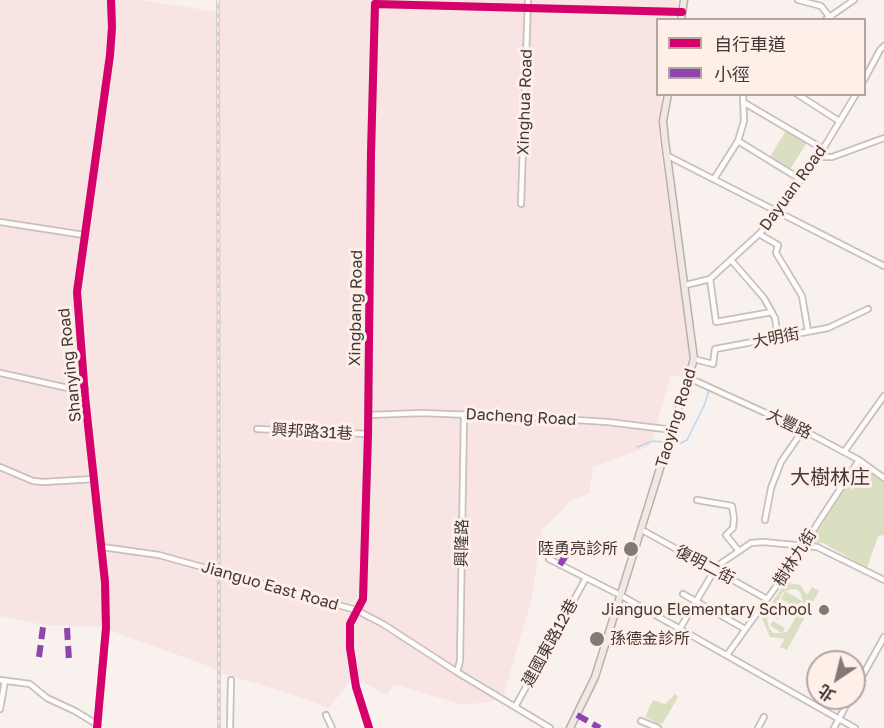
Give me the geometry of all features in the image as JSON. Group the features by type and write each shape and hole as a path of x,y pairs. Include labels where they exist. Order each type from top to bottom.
{"main road":[{"path":"681,18 684,0"},
{"name":"Taoying Road","path":"570,728 595,677 694,359 663,121 668,96"}],"street":[{"name":"Shanying Road","path":"98,727 106,628 105,582 76,292 110,56 111,0"},
{"name":"Xinghua Road","path":"521,204 528,0"},
{"path":"798,0 822,6 831,18 854,0"},
{"name":"Xingbang Road","path":"369,728 356,687 350,648 350,624 363,599 375,4 528,7"},
{"path":"528,7 682,12"},
{"path":"866,77 884,46"},
{"path":"714,179 738,141 744,122 743,96"},
{"path":"800,96 839,121"},
{"name":"Dayuan Road","path":"686,285 710,279 759,234 779,212 815,157 823,149 855,96"},
{"path":"743,102 823,149"},
{"path":"815,157 832,157 884,138"},
{"path":"738,141 800,179"},
{"path":"668,156 884,266"},
{"path":"0,222 84,234"},
{"path":"759,234 778,245 776,253 802,296 808,331"},
{"path":"731,260 764,298 772,312 778,338"},
{"path":"710,279 716,322 772,312"},
{"name":"大明街","path":"694,359 710,365 713,364 715,349 828,328 868,309"},
{"path":"0,373 77,390 85,388"},
{"name":"大豐路","path":"689,378 803,430 859,460 884,478"},
{"path":"844,452 884,396"},
{"name":"Dacheng Road","path":"368,415 422,412 464,414 608,422 673,430"},
{"name":"興隆路","path":"457,672 460,661 464,414"},
{"name":"興邦路31巷","path":"257,429 368,434"},
{"path":"765,520 771,488 781,462 803,430"},
{"name":"樹林九街","path":"728,655 805,546 859,460"},
{"path":"0,467 33,481 94,479"},
{"path":"697,500 732,506 733,528 726,535 738,550"},
{"name":"復明二街","path":"642,530 767,599"},
{"path":"679,630 717,566 750,543 817,547 884,580"},
{"path":"560,565 572,544"},
{"name":"Jianguo East Road","path":"102,547 159,555 356,610 383,624 550,728"},
{"path":"549,560 620,595 855,728"},
{"name":"建國東路12巷","path":"514,707 586,578"},
{"path":"683,594 746,629"},
{"path":"866,669 884,637"},
{"path":"0,709 2,680 30,684 46,698 67,707 98,727"},
{"path":"230,728 231,680"},
{"path":"834,728 843,710"},
{"path":"326,715 332,728"},
{"path":"758,728 764,717"},
{"path":"641,721 658,728"}],"shaded area":[{"path":"0,0 142,0 217,12 218,0 677,0 674,18 656,18 656,96 661,96 659,141 690,353 685,377 671,375 650,446 593,467 589,493 569,502 542,530 531,602 502,700 463,705 394,684 387,695 353,677 329,708 222,673 222,671 101,627 44,625 0,616"}],"green space":[{"path":"787,129 808,141 789,171 768,160"},
{"path":"860,463 884,478 884,535 878,536 867,568 823,543 811,543"},
{"path":"789,583 800,585 807,595 812,587 819,591 787,650 780,647 785,639 770,637 762,618 783,586","holes":["798,590 801,594 803,604 788,631 773,633 767,619 770,615 778,619 786,606 778,601 783,592"]},
{"path":"785,591 802,601 797,608 781,599"},
{"path":"773,621 785,628 782,633 770,626"},
{"path":"675,694 678,697 663,723 659,724 645,717 653,700 665,704"}],"waterway":[{"path":"669,442 679,444 687,440 704,406 709,390"},
{"path":"637,447 653,441 664,442"}],"railway":[{"path":"218,0 219,728"}],"marked path":[{"path":"560,565 572,544"},
{"path":"39,657 43,627"},
{"path":"67,628 69,660"},
{"path":"577,715 600,728"}],"cycle path":[{"path":"97,728 106,628 105,582 85,397 77,292 110,55 111,0"},
{"path":"369,728 356,687 350,648 350,624 363,599 375,4 682,12"}],"place":[{"name":"陸勇亮診所","path":"631,549"},
{"name":"Jianguo Elementary School","path":"824,610"},
{"name":"孫德金診所","path":"597,639"}],"district":[{"name":"大樹林庄","path":"830,478"}]}
